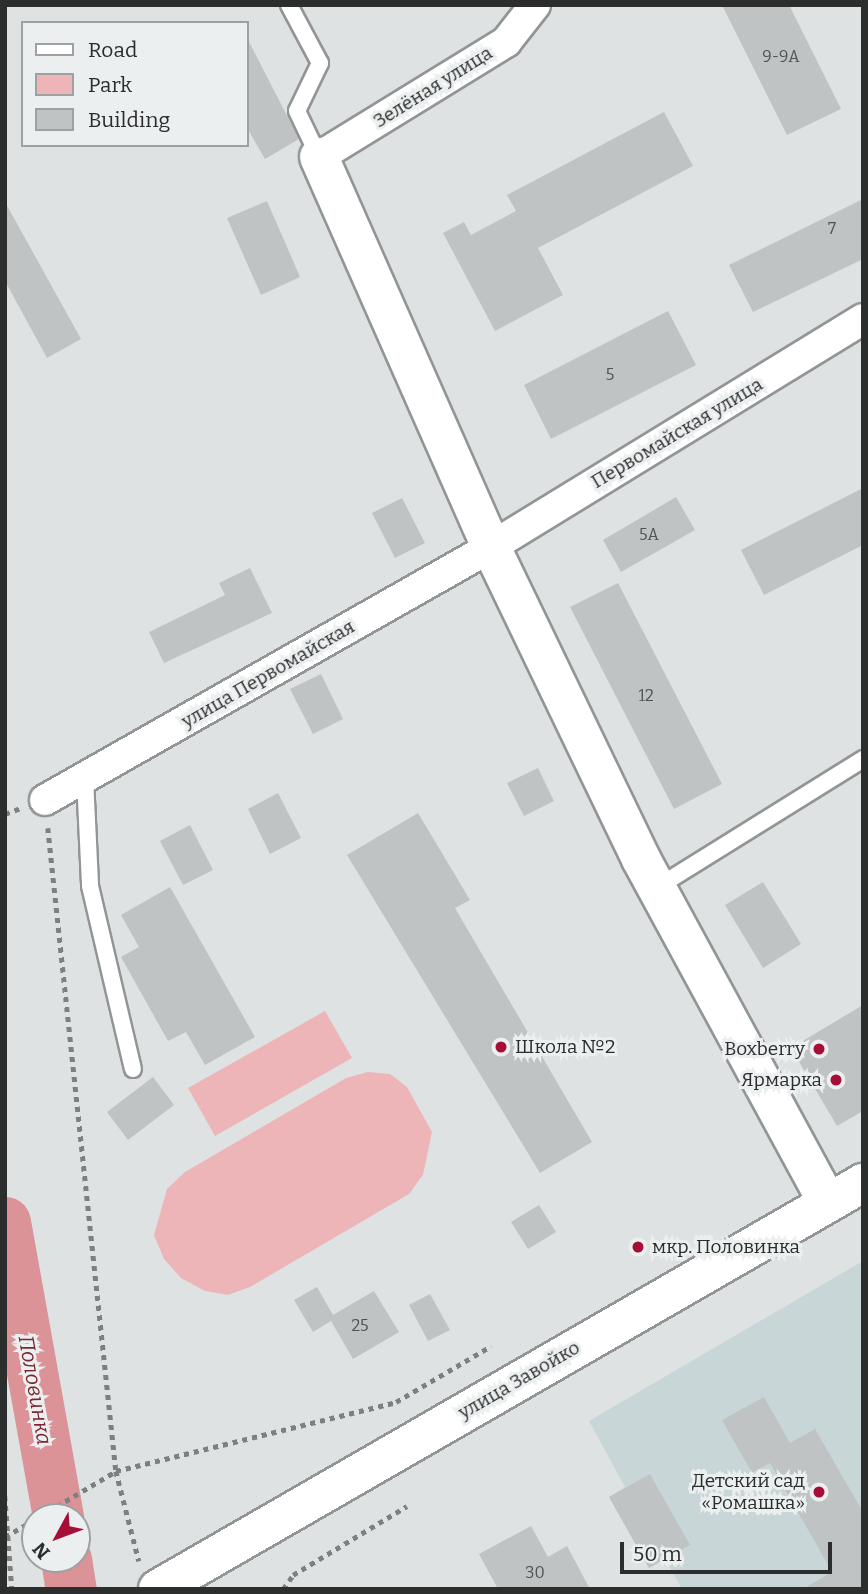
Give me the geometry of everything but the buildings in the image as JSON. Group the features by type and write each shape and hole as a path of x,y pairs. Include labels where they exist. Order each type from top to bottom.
{"street":[{"name":"Зелёная улица","path":"320,157 506,41 535,5"},
{"path":"320,157 491,547 656,888 827,1201"},
{"name":"Первомайская улица","path":"491,547 863,319"},
{"name":"улица Первомайская","path":"46,800 491,547"},
{"name":"улица Завойко","path":"159,1581 863,1183"}],"lane":[{"path":"289,5 320,63 297,111 320,157"},
{"path":"656,888 863,759"},
{"path":"85,778 90,886 133,1069"}],"path":[{"path":"46,800 116,1471 159,1581"},
{"path":"5,1537 12,1530 116,1471 396,1402 491,1346"},
{"path":"5,1496 12,1530 12,1589"},
{"path":"283,1589 293,1575 407,1507"}],"shaded area":[{"path":"863,1261 863,1589 682,1589 665,1559 649,1568 609,1497 625,1487 589,1421"}],"green space":[{"path":"325,1011 352,1058 215,1136 188,1088"},
{"path":"368,1072 390,1074 407,1087 432,1132 423,1175 409,1194 250,1287 228,1295 205,1291 181,1278 164,1259 154,1235 167,1189 185,1172 346,1078"}],"waterway":[{"name":"Половинка","path":"5,1222 55,1503"},
{"name":"Половинка","path":"68,1573 71,1589"}],"place":[{"name":"Школа №2","path":"501,1047"},
{"name":"Boxberry","path":"819,1049"},
{"name":"Ярмарка","path":"836,1080"},
{"name":"мкр. Половинка","path":"638,1247"},
{"name":"Детский сад «Ромашка»","path":"819,1492"}]}
